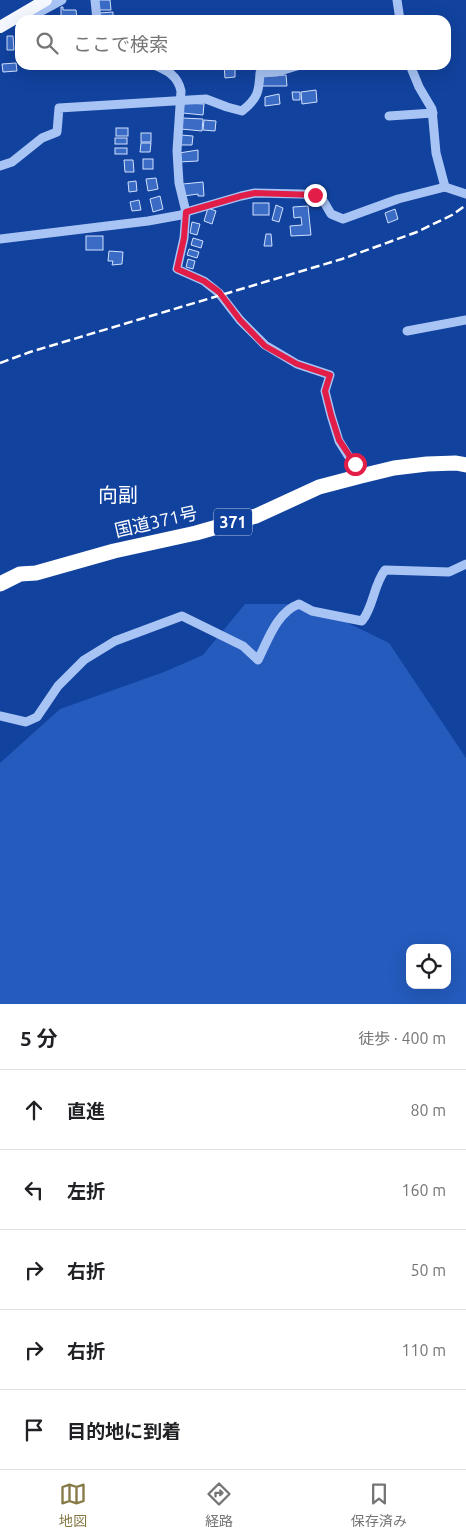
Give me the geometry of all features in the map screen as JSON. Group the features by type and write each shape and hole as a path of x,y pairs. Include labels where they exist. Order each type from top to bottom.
{"highway":[{"name":"国道371号","path":"0,584 20,574 36,573 114,551 196,533 256,516 319,488 361,476 394,468 427,464 466,464"}],"main road":[{"path":"20,15 46,0"},
{"path":"0,27 15,18"}],"street":[{"path":"34,15 62,0"},
{"path":"95,0 96,15"},
{"path":"398,0 400,15"},
{"path":"0,32 15,25"},
{"path":"167,70 180,84 181,100 177,150 179,183 186,212 184,238 177,269 204,281 219,292 240,320 265,346 297,364 330,375 325,391 331,415 339,440 361,476"},
{"path":"0,166 12,162 42,138 57,132 59,108 206,99 242,111 252,103 258,93 260,73 284,70"},
{"path":"412,70 419,87 432,109 436,153 445,187"},
{"path":"389,116 433,113"},
{"path":"0,239 148,221 181,215 255,193 315,195 324,202 331,214 342,219 398,198 445,187 466,194"},
{"path":"407,331 466,320"},
{"path":"0,716 26,722 37,717 58,686 84,660 115,641 182,616 243,646 258,660 277,623 290,607 299,604 312,612 362,621 369,612 378,579 385,570 449,572 466,564"}],"shaded area":[{"path":"245,604 309,604 389,643 466,758 466,1004 0,1004 0,763 60,709 164,672 203,655"}],"building":[{"path":"98,0 110,0 111,10 99,10"},
{"path":"61,7 63,7 63,10 76,10 76,15 61,15"},
{"path":"113,12 113,15 99,15 99,13"},
{"path":"7,36 13,36 14,50 7,50"},
{"path":"15,63 15,70 17,71 3,72 2,64"},
{"path":"224,70 235,70 235,77 225,78"},
{"path":"286,75 287,86 262,86 262,78 265,76"},
{"path":"316,90 317,102 302,104 301,92"},
{"path":"292,92 300,92 300,100 293,100"},
{"path":"279,94 280,104 265,106 265,97"},
{"path":"184,103 204,104 203,115 183,113"},
{"path":"182,118 203,119 202,131 181,129"},
{"path":"204,120 216,121 215,131 203,130"},
{"path":"116,128 128,128 128,136 116,136"},
{"path":"141,133 151,133 151,142 141,142"},
{"path":"181,135 193,136 192,145 180,145"},
{"path":"115,138 127,138 127,144 115,144"},
{"path":"141,143 151,143 150,152 140,152"},
{"path":"115,148 127,148 127,154 115,154"},
{"path":"198,150 198,161 179,162 179,153"},
{"path":"143,159 153,159 153,169 143,169"},
{"path":"124,160 133,160 134,172 125,172"},
{"path":"156,178 158,189 148,191 146,179"},
{"path":"136,181 137,191 129,192 128,182"},
{"path":"203,182 204,196 198,196 198,194 184,196 183,184"},
{"path":"160,196 163,209 153,212 150,199"},
{"path":"139,200 141,210 132,211 130,202"},
{"path":"253,203 269,203 269,215 253,215"},
{"path":"276,205 283,208 279,222 272,220"},
{"path":"308,206 311,235 291,236 290,226 302,225 301,217 294,218 293,207"},
{"path":"208,208 216,211 212,224 204,221"},
{"path":"395,209 398,219 388,223 385,213"},
{"path":"192,222 200,224 197,235 190,233"},
{"path":"266,234 271,234 272,246 264,246"},
{"path":"86,236 103,236 103,250 86,250"},
{"path":"193,238 203,241 201,248 191,245"},
{"path":"189,249 199,252 197,258 187,255"},
{"path":"109,251 123,252 122,264 112,265 113,261 108,261"},
{"path":"188,259 195,261 193,269 186,267"}],"railway":[{"path":"0,363 30,352 342,259 417,232 452,215 466,205"}],"district":[{"name":"向副","path":"118,495"}],"route":[{"path":"315,195 255,193 186,212 184,217 184,238 177,269 204,281 219,292 240,320 265,346 297,364 330,375 325,391 331,415 339,440 355,464"}]}
